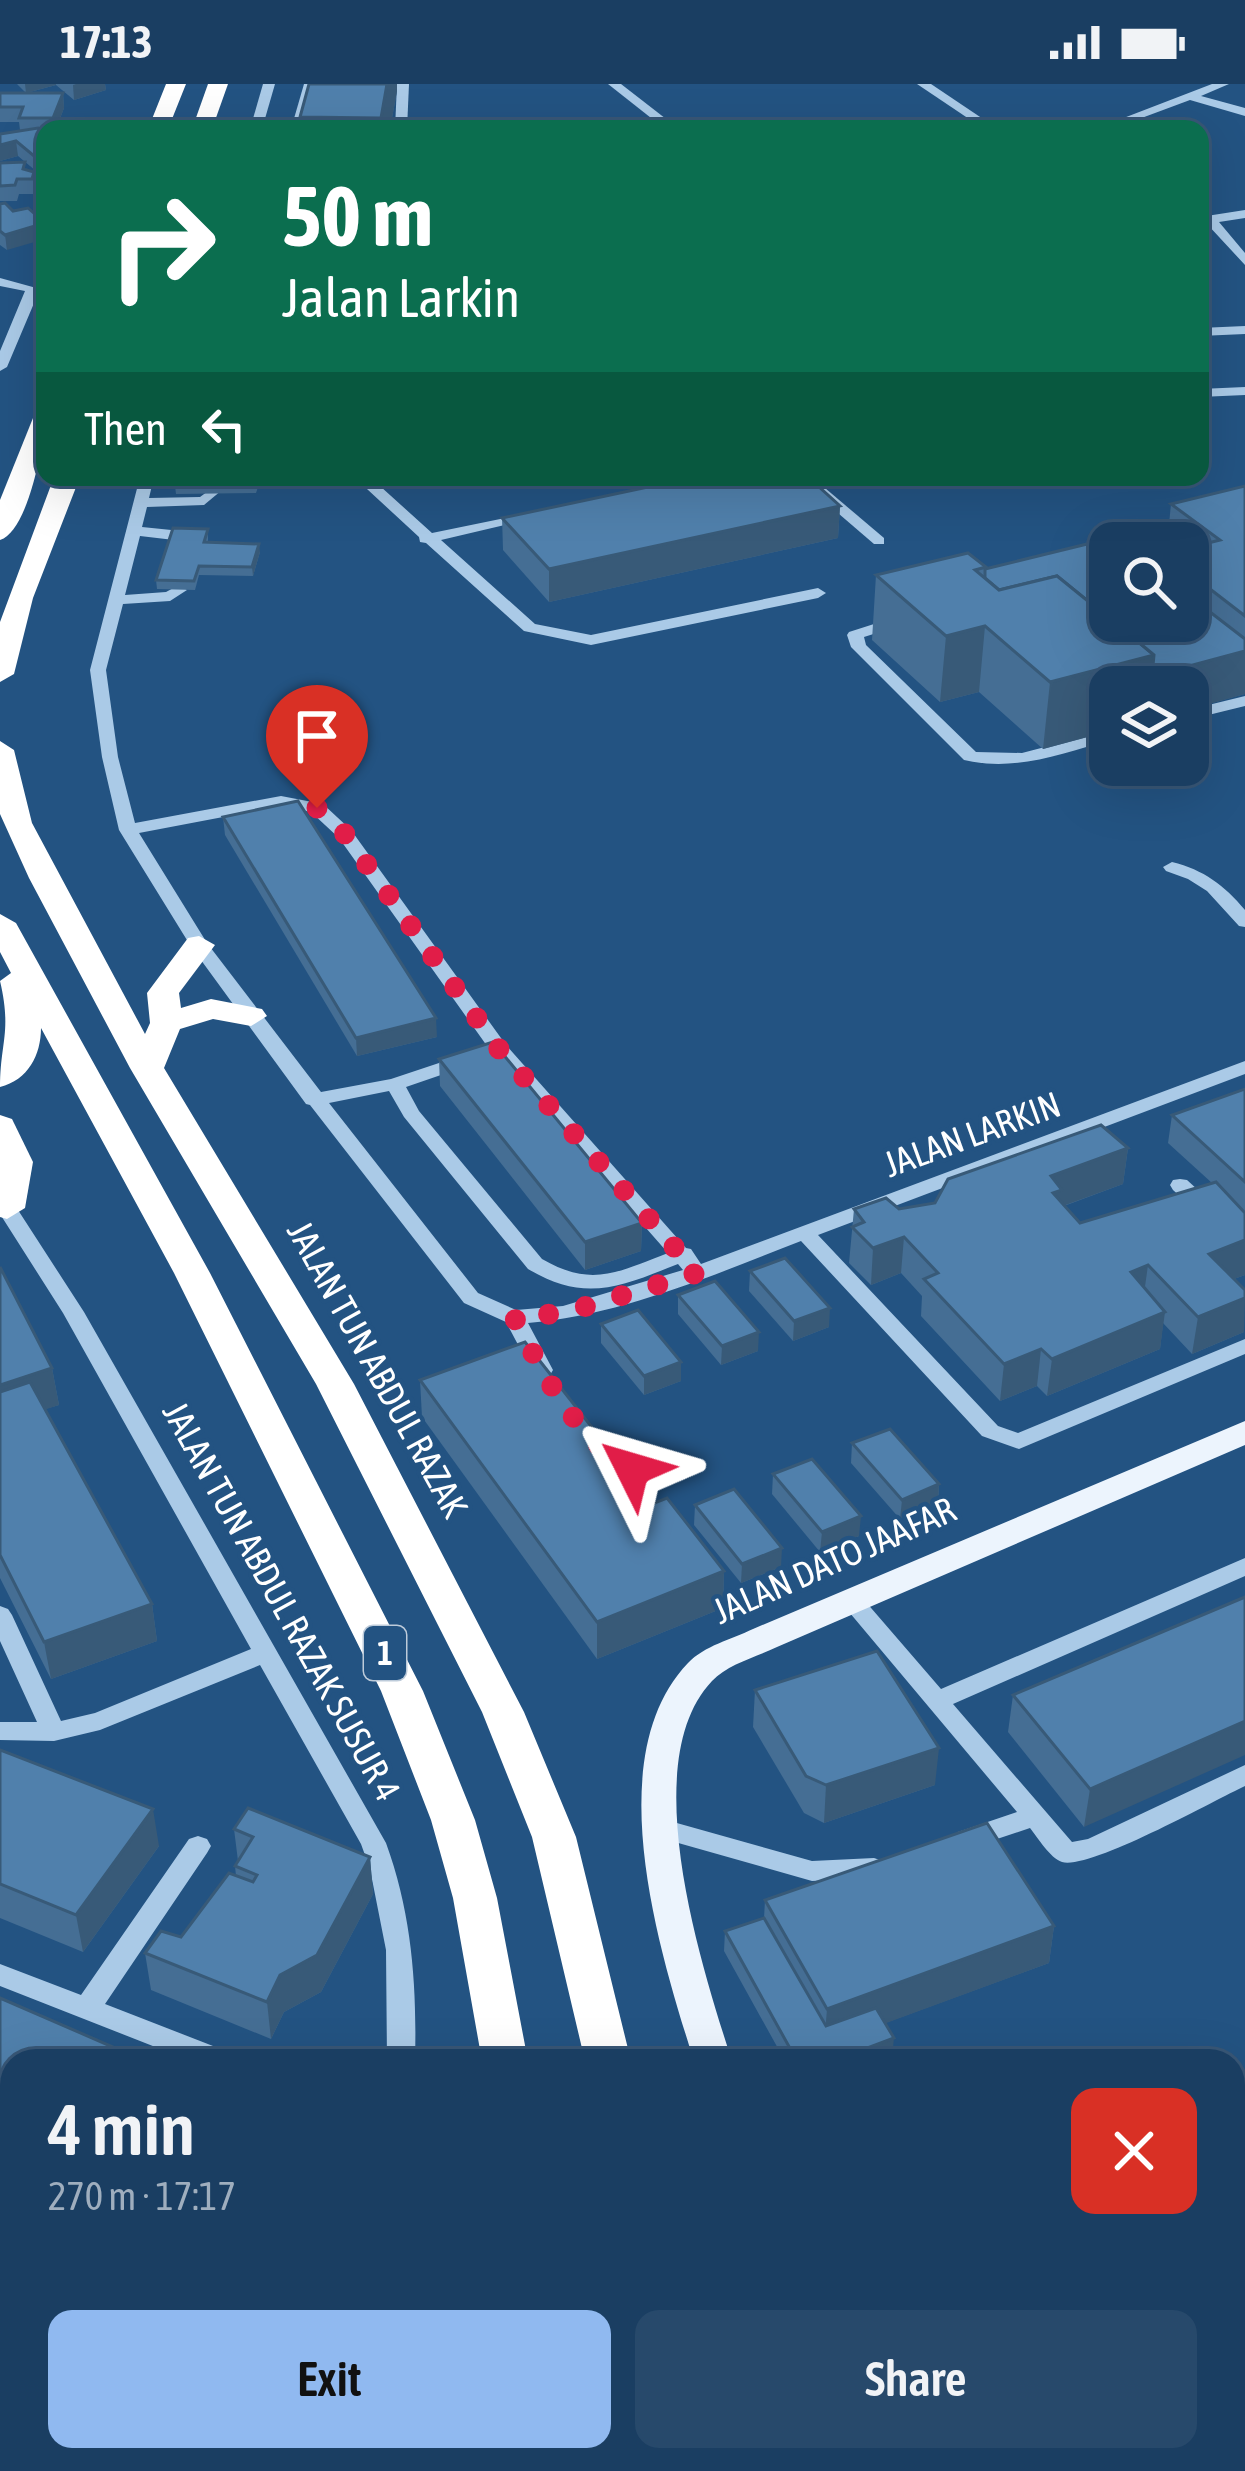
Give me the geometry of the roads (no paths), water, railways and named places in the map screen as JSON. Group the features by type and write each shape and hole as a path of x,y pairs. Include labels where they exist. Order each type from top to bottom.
{"highway":[{"path":"162,120 176,84"},
{"path":"205,120 218,84"},
{"path":"0,532 36,441"},
{"path":"0,674 20,598 64,486"},
{"name":"JALAN TUN ABDUL RAZAK","path":"0,751 16,823 147,1068 335,1384 503,1712 554,1837 605,2049"},
{"path":"0,1077 18,1061 28,1032 3,930"},
{"name":"1","path":"3,930 192,1273 402,1691 453,1820 475,1898 503,2049"},
{"path":"147,1068 166,1023 164,993 199,945"},
{"path":"166,1023 212,1009 251,1016"},
{"path":"0,1126 16,1162 2,1195"}],"main road":[{"name":"JALAN DATO JAAFAR","path":"710,2049 672,1918 659,1828 671,1728 699,1672 850,1600 1245,1432"}],"street":[{"path":"259,120 269,84"},
{"path":"300,120 310,84"},
{"path":"401,120 403,84"},
{"path":"614,84 661,120"},
{"path":"923,84 978,120"},
{"path":"1126,120 1223,84"},
{"path":"1190,97 1245,112"},
{"path":"1209,219 1245,214"},
{"path":"0,215 36,216"},
{"path":"1209,224 1245,261"},
{"path":"0,282 27,284 33,289 0,367"},
{"path":"1209,332 1245,331"},
{"path":"1209,393 1245,391"},
{"path":"144,486 98,670 110,757 128,830 199,945 313,1100 471,1298 514,1317 560,1395"},
{"path":"370,486 530,628 559,638 590,640 818,593"},
{"path":"813,486 878,541"},
{"path":"139,502 204,501 215,490"},
{"path":"425,539 540,513"},
{"path":"132,531 191,537"},
{"path":"115,600 170,596 179,590"},
{"path":"911,618 867,628 855,635 859,646 970,756 989,763 1089,740"},
{"path":"1209,710 1245,701"},
{"path":"128,830 281,801 317,808 345,834 499,1049 697,1273"},
{"path":"1172,867 1200,875 1221,891 1245,922"},
{"path":"313,1100 395,1084 499,1049"},
{"name":"JALAN LARKIN","path":"514,1317 564,1313 697,1273 1245,1067"},
{"path":"395,1084 411,1113 535,1264 561,1283 592,1287 684,1254"},
{"path":"0,1166 2,1195"},
{"path":"1180,1186 1245,1244"},
{"name":"JALAN TUN ABDUL RAZAK SUSUR 4","path":"2,1195 363,1823 391,1885 400,1945 401,2049"},
{"path":"804,1232 990,1431 1019,1441 1245,1346"},
{"path":"580,1422 617,1461 632,1469 655,1466"},
{"path":"936,1701 1245,1566"},
{"path":"850,1600 1066,1853 1079,1854 1245,1775"},
{"path":"0,1615 55,1732"},
{"path":"0,1730 55,1732 100,1721 265,1653"},
{"path":"949,1844 1033,1817"},
{"path":"659,1828 812,1871 864,1872 906,1858"},
{"path":"86,2010 199,1846"},
{"path":"0,1975 189,2049"}]}
